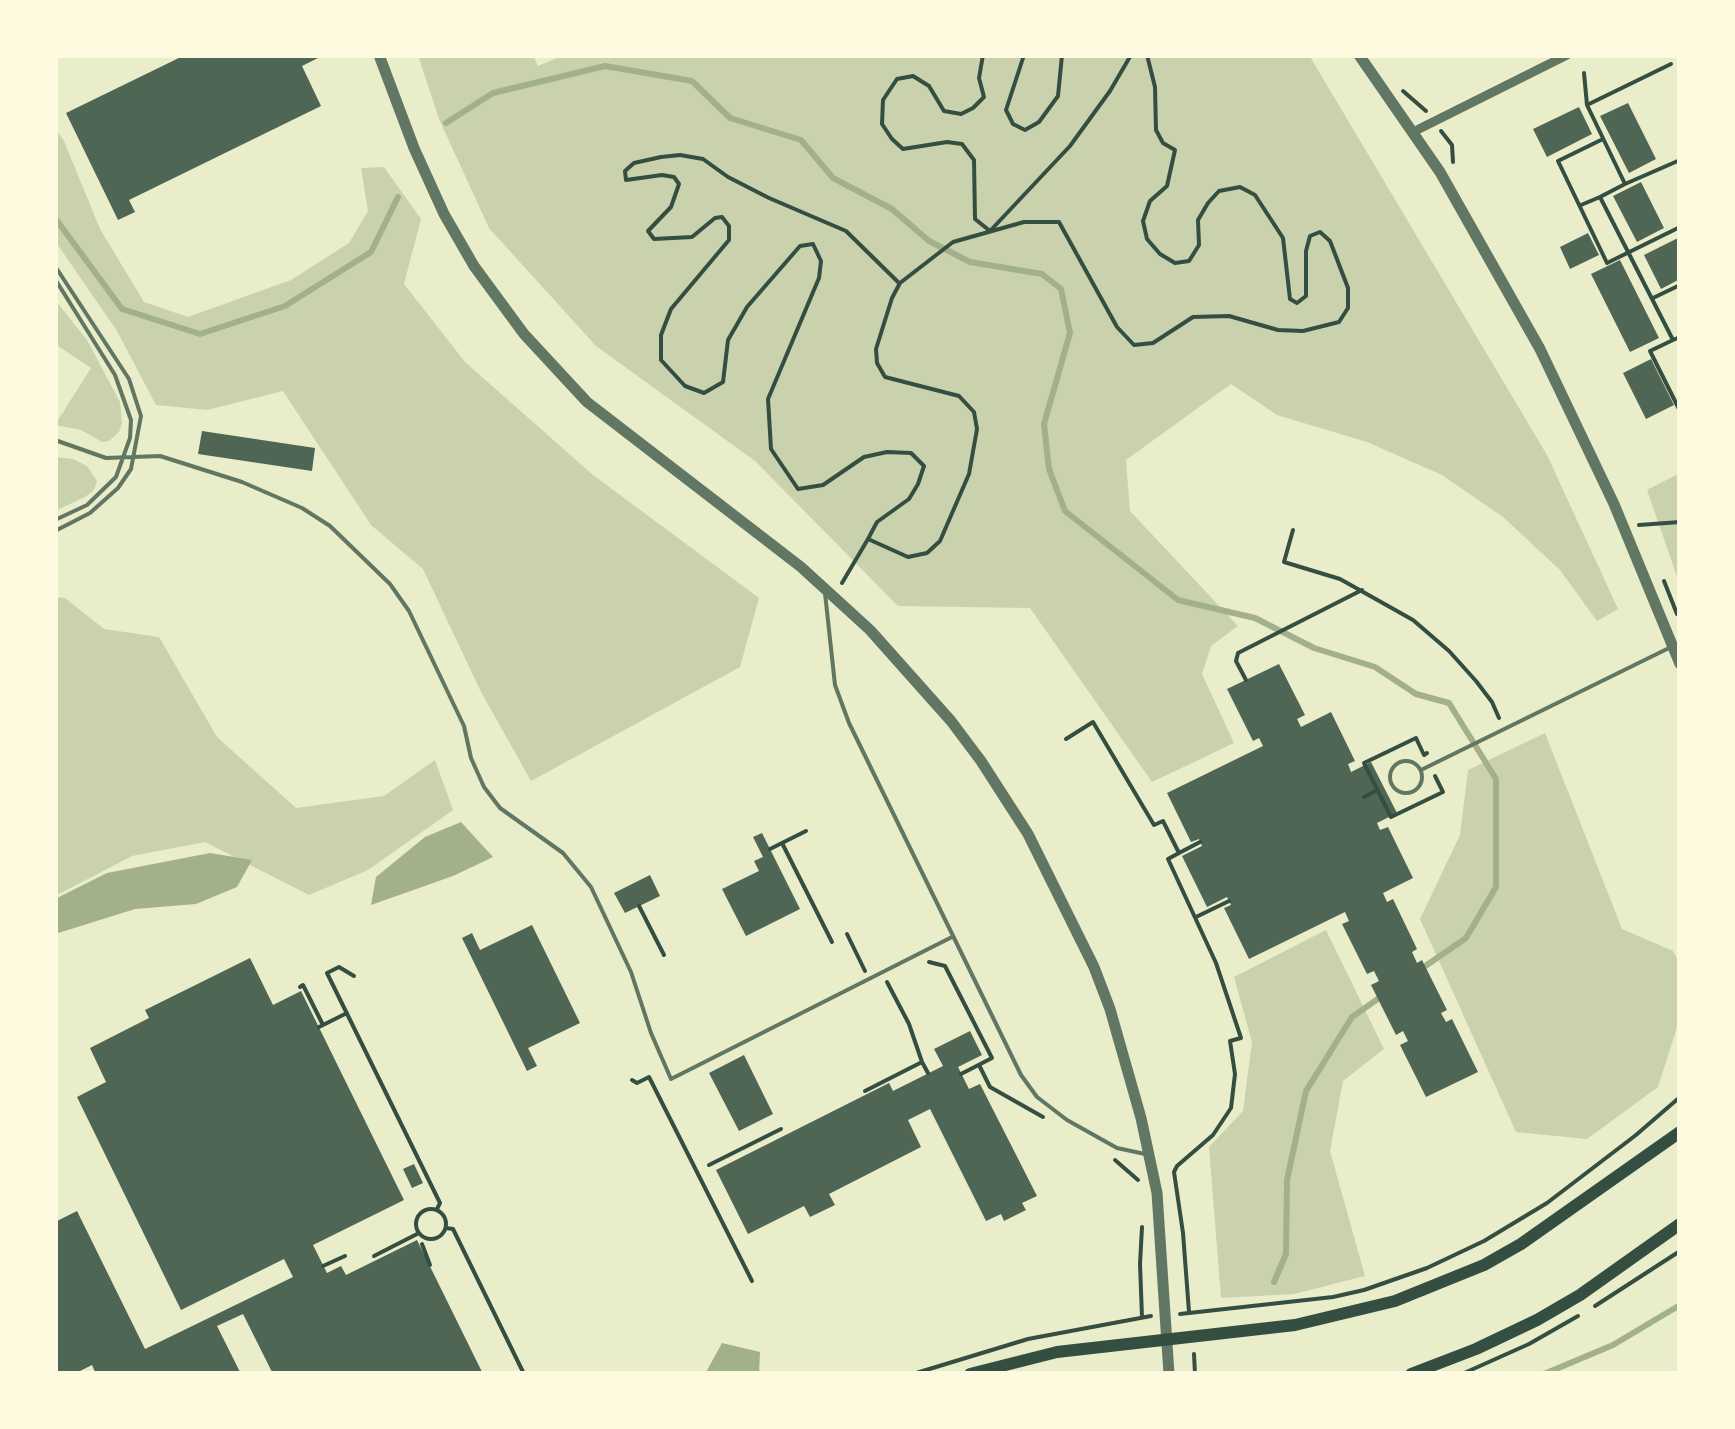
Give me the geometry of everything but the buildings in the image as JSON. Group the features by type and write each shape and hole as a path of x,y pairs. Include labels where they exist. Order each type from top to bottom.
{"main road":[{"path":"970,1374 1057,1352 1268,1329 1395,1302 1446,1282 1521,1244 1680,1132"},
{"path":"1411,1374 1476,1350 1537,1320 1580,1295 1680,1224"}],"street":[{"path":"380,55 421,166 444,214 474,266 524,334 587,402 830,592 908,670 951,721 1028,834 1076,926 1110,1009 1150,1155 1159,1218 1170,1374"},
{"path":"1359,55 1414,132 1540,349 1614,504 1680,664"},
{"path":"1414,132 1567,55"}],"lane":[{"path":"55,266 129,379 141,416 134,458 118,488 90,513 55,530"},
{"path":"55,279 106,361 131,420 130,438 116,477 95,498 55,520"},
{"path":"56,441 106,458 160,456 242,482 302,508 330,526 390,584 409,611 464,726 471,758 484,786 500,808 576,866 598,902 631,972 671,1078 952,937"},
{"path":"830,592 835,685 848,723 1021,1075 1038,1097 1067,1120 1116,1148 1150,1155"},
{"path":"1420,770 1673,646"},
{"path":"1411,761 1420,770 1421,782 1412,792 1400,792 1390,784 1390,771 1398,762 1411,761"}],"path":[{"path":"983,55 979,78 984,98 973,108 961,114 944,110 929,86 913,76 897,80 884,100 882,124 903,149 947,142 962,144 974,160 975,218 990,231"},
{"path":"1024,55 1006,110 1013,124 1025,130 1040,122 1058,96 1062,55"},
{"path":"990,231 1070,146 1131,55"},
{"path":"868,539 908,557 928,553 940,541 970,474 977,429 974,412 959,396 885,377 877,362 881,332 900,283 946,246 1024,222 1059,222 1117,327 1134,345 1153,343 1193,317 1229,316 1278,330 1303,331 1339,322 1348,308 1348,288 1330,241 1320,232 1310,236 1304,268 1306,296 1297,303 1290,299 1283,238 1255,195 1240,187 1219,191 1208,204 1198,220 1199,245 1189,261 1174,263 1147,238 1143,221 1150,201 1167,186 1175,150 1163,143 1156,130 1155,87 1146,55"},
{"path":"1587,104 1672,64"},
{"path":"1584,73 1587,104 1625,184"},
{"path":"1603,139 1558,160 1607,263 1680,227"},
{"path":"830,592 877,522 908,499 924,466 910,454 887,452 864,457 823,486 798,489 771,449 768,399 819,278 821,261 813,244 800,246 747,308 728,340 722,382 704,394 684,386 661,360 661,335 671,309 730,240 729,226 722,217 715,218 692,238 654,239 648,230 671,207 680,184 674,176 662,175 626,180 625,171 634,163 661,157 703,159 769,198 846,231 900,283"},
{"path":"1580,206 1680,160"},
{"path":"1600,196 1673,340"},
{"path":"1652,298 1680,285"},
{"path":"1680,337 1650,351 1680,411"},
{"path":"1639,525 1680,522"},
{"path":"1293,530 1284,562 1362,590 1413,620 1449,651 1487,694 1499,718"},
{"path":"1246,680 1236,660 1238,653 1362,590"},
{"path":"1066,739 1092,722 1154,825 1163,821 1179,853"},
{"path":"1429,752 1424,754 1416,738 1364,763 1390,818 1443,792 1435,776 1440,774"},
{"path":"1364,797 1377,790"},
{"path":"770,849 806,831"},
{"path":"1200,842 1168,859 1216,963 1241,1038 1230,1040 1235,1074 1231,1108 1213,1135 1174,1172 1183,1233 1186,1313 1333,1297 1427,1268 1484,1241 1547,1203 1636,1136 1680,1096"},
{"path":"782,843 832,942"},
{"path":"1196,917 1229,901"},
{"path":"639,906 664,955"},
{"path":"847,934 869,979"},
{"path":"920,965 931,961 945,966 992,1058 961,1074"},
{"path":"354,976 339,967 327,972 440,1203 437,1209"},
{"path":"887,982 928,1074"},
{"path":"300,987 303,985 321,1026 347,1014"},
{"path":"865,1091 922,1062"},
{"path":"632,1080 648,1077 752,1281"},
{"path":"709,1165 781,1129"},
{"path":"1138,1180 1142,1190"},
{"path":"374,1256 422,1235 438,1237 446,1228 446,1220 437,1209"},
{"path":"430,1265 416,1227 420,1214 437,1209"},
{"path":"913,1374 1028,1339 1145,1317 1140,1264 1144,1212"},
{"path":"446,1228 453,1229 524,1374"},
{"path":"324,1266 345,1256"},
{"path":"1194,1354 1195,1374"}],"shaded area":[{"path":"418,55 533,55 538,66 564,55 1309,55 1547,455 1618,609 1597,621 1560,570 1503,517 1442,475 1367,442 1277,415 1231,384 1126,460 1130,511 1238,626 1211,646 1202,674 1234,743 1152,782 1030,608 898,606 755,461 596,346 489,228 439,119"},
{"path":"55,128 100,229 144,302 188,317 291,280 349,243 368,211 361,168 384,167 421,219 404,284 465,362 593,475 759,598 740,667 531,781 480,690 423,569 371,525 283,391 207,410 156,405 117,331 55,241"},
{"path":"55,300 87,340 120,402 122,423 109,441 55,425 91,368 55,344"},
{"path":"55,457 87,466 97,481 85,497 55,511"},
{"path":"1680,473 1680,585 1647,490"},
{"path":"55,597 65,598 104,629 159,637 217,737 296,808 384,796 435,760 453,810 368,870 309,895 205,842 132,856 55,896"},
{"path":"1545,733 1622,929 1673,951 1680,964 1680,1018 1658,1087 1587,1139 1516,1132 1420,919 1460,835 1468,770"},
{"path":"461,822 493,857 453,876 371,905 376,877 425,837"},
{"path":"210,853 252,860 237,887 196,904 135,909 55,934 55,899 107,873"},
{"path":"1326,930 1384,1049 1343,1081 1330,1151 1365,1276 1294,1294 1221,1298 1209,1147 1243,1111 1252,1042 1234,977"},
{"path":"722,1343 760,1352 759,1374 705,1374"}],"waterway":[{"path":"446,123 493,93 605,66 692,81 730,118 801,140 833,178 892,209 929,241 970,262 1042,274 1061,289 1070,333 1044,424 1049,469 1065,511 1178,600 1255,618 1314,648 1375,667 1416,694 1449,703 1496,779 1496,887 1466,938 1421,969"},
{"path":"55,218 122,309 200,334 285,306 371,252 398,197"},
{"path":"1274,1282 1286,1254 1287,1180 1306,1091 1352,1017 1382,996"},
{"path":"1544,1374 1613,1345 1680,1305"}]}
